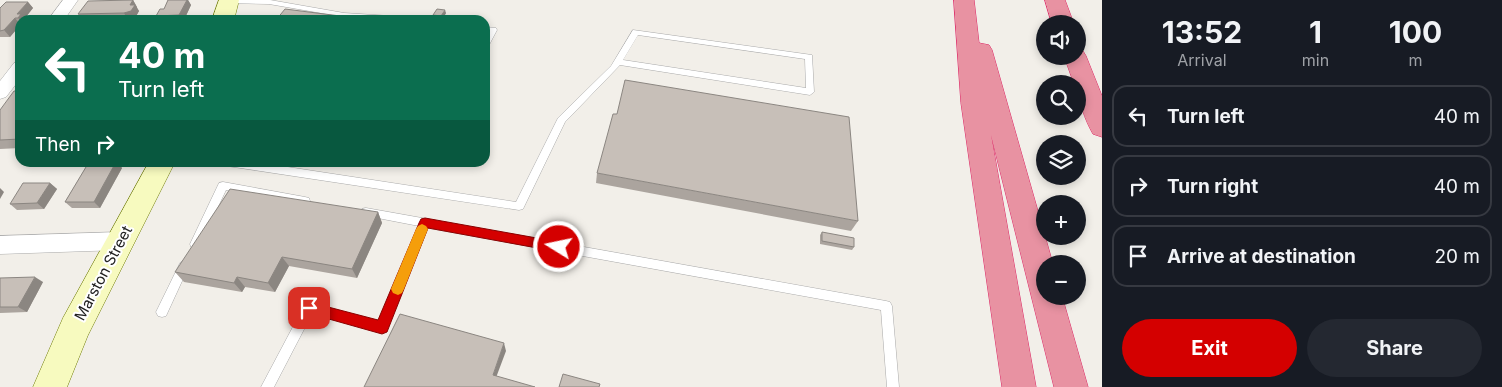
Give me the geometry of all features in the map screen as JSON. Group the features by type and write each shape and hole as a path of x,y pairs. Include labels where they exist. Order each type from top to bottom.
{"highway":[{"path":"964,0 972,103 1019,387"},
{"path":"968,0 1036,257"},
{"path":"1055,0 1060,15"},
{"path":"1078,65 1102,128"},
{"path":"1048,305 1071,387"}],"main road":[{"path":"224,15 228,0"},
{"name":"Marston Street","path":"50,387 74,328 159,167"}],"street":[{"path":"60,15 71,0"},
{"path":"0,93 15,74"},
{"path":"0,244 120,241"}],"lane":[{"path":"228,0 269,2 344,15"},
{"path":"260,167 519,206 562,120 614,68 617,62 636,32 809,58 810,92 617,62"},
{"path":"162,312 223,186 319,204"},
{"path":"358,210 886,306 893,387"},
{"path":"267,387 309,308 382,327 425,223"}],"building":[{"path":"133,0 130,5 135,5 131,11 124,13 78,14 88,1"},
{"path":"168,0 187,0 179,15 157,15 160,9 164,9"},
{"path":"6,2 28,2 17,14 20,15 15,15 15,18 4,30 0,31 0,8"},
{"path":"285,9 332,15 280,15"},
{"path":"437,9 445,10 442,15 433,15"},
{"path":"625,80 849,117 858,221 597,173 613,114 617,114"},
{"path":"15,91 15,139 0,140 0,110"},
{"path":"86,167 113,167 94,202 65,202"},
{"path":"23,183 50,183 37,203 10,204"},
{"path":"230,189 378,212 352,269 282,257 268,283 237,277 234,283 175,272"},
{"path":"822,232 854,238 854,247 822,241"},
{"path":"35,277 18,307 0,307 0,278"},
{"path":"400,314 504,343 493,375 535,387 364,387"},
{"path":"563,374 600,384 599,387 559,387"}],"slow traffic":[{"path":"398,289 422,229"}],"route":[{"path":"309,308 382,327 425,223 559,247"}]}
